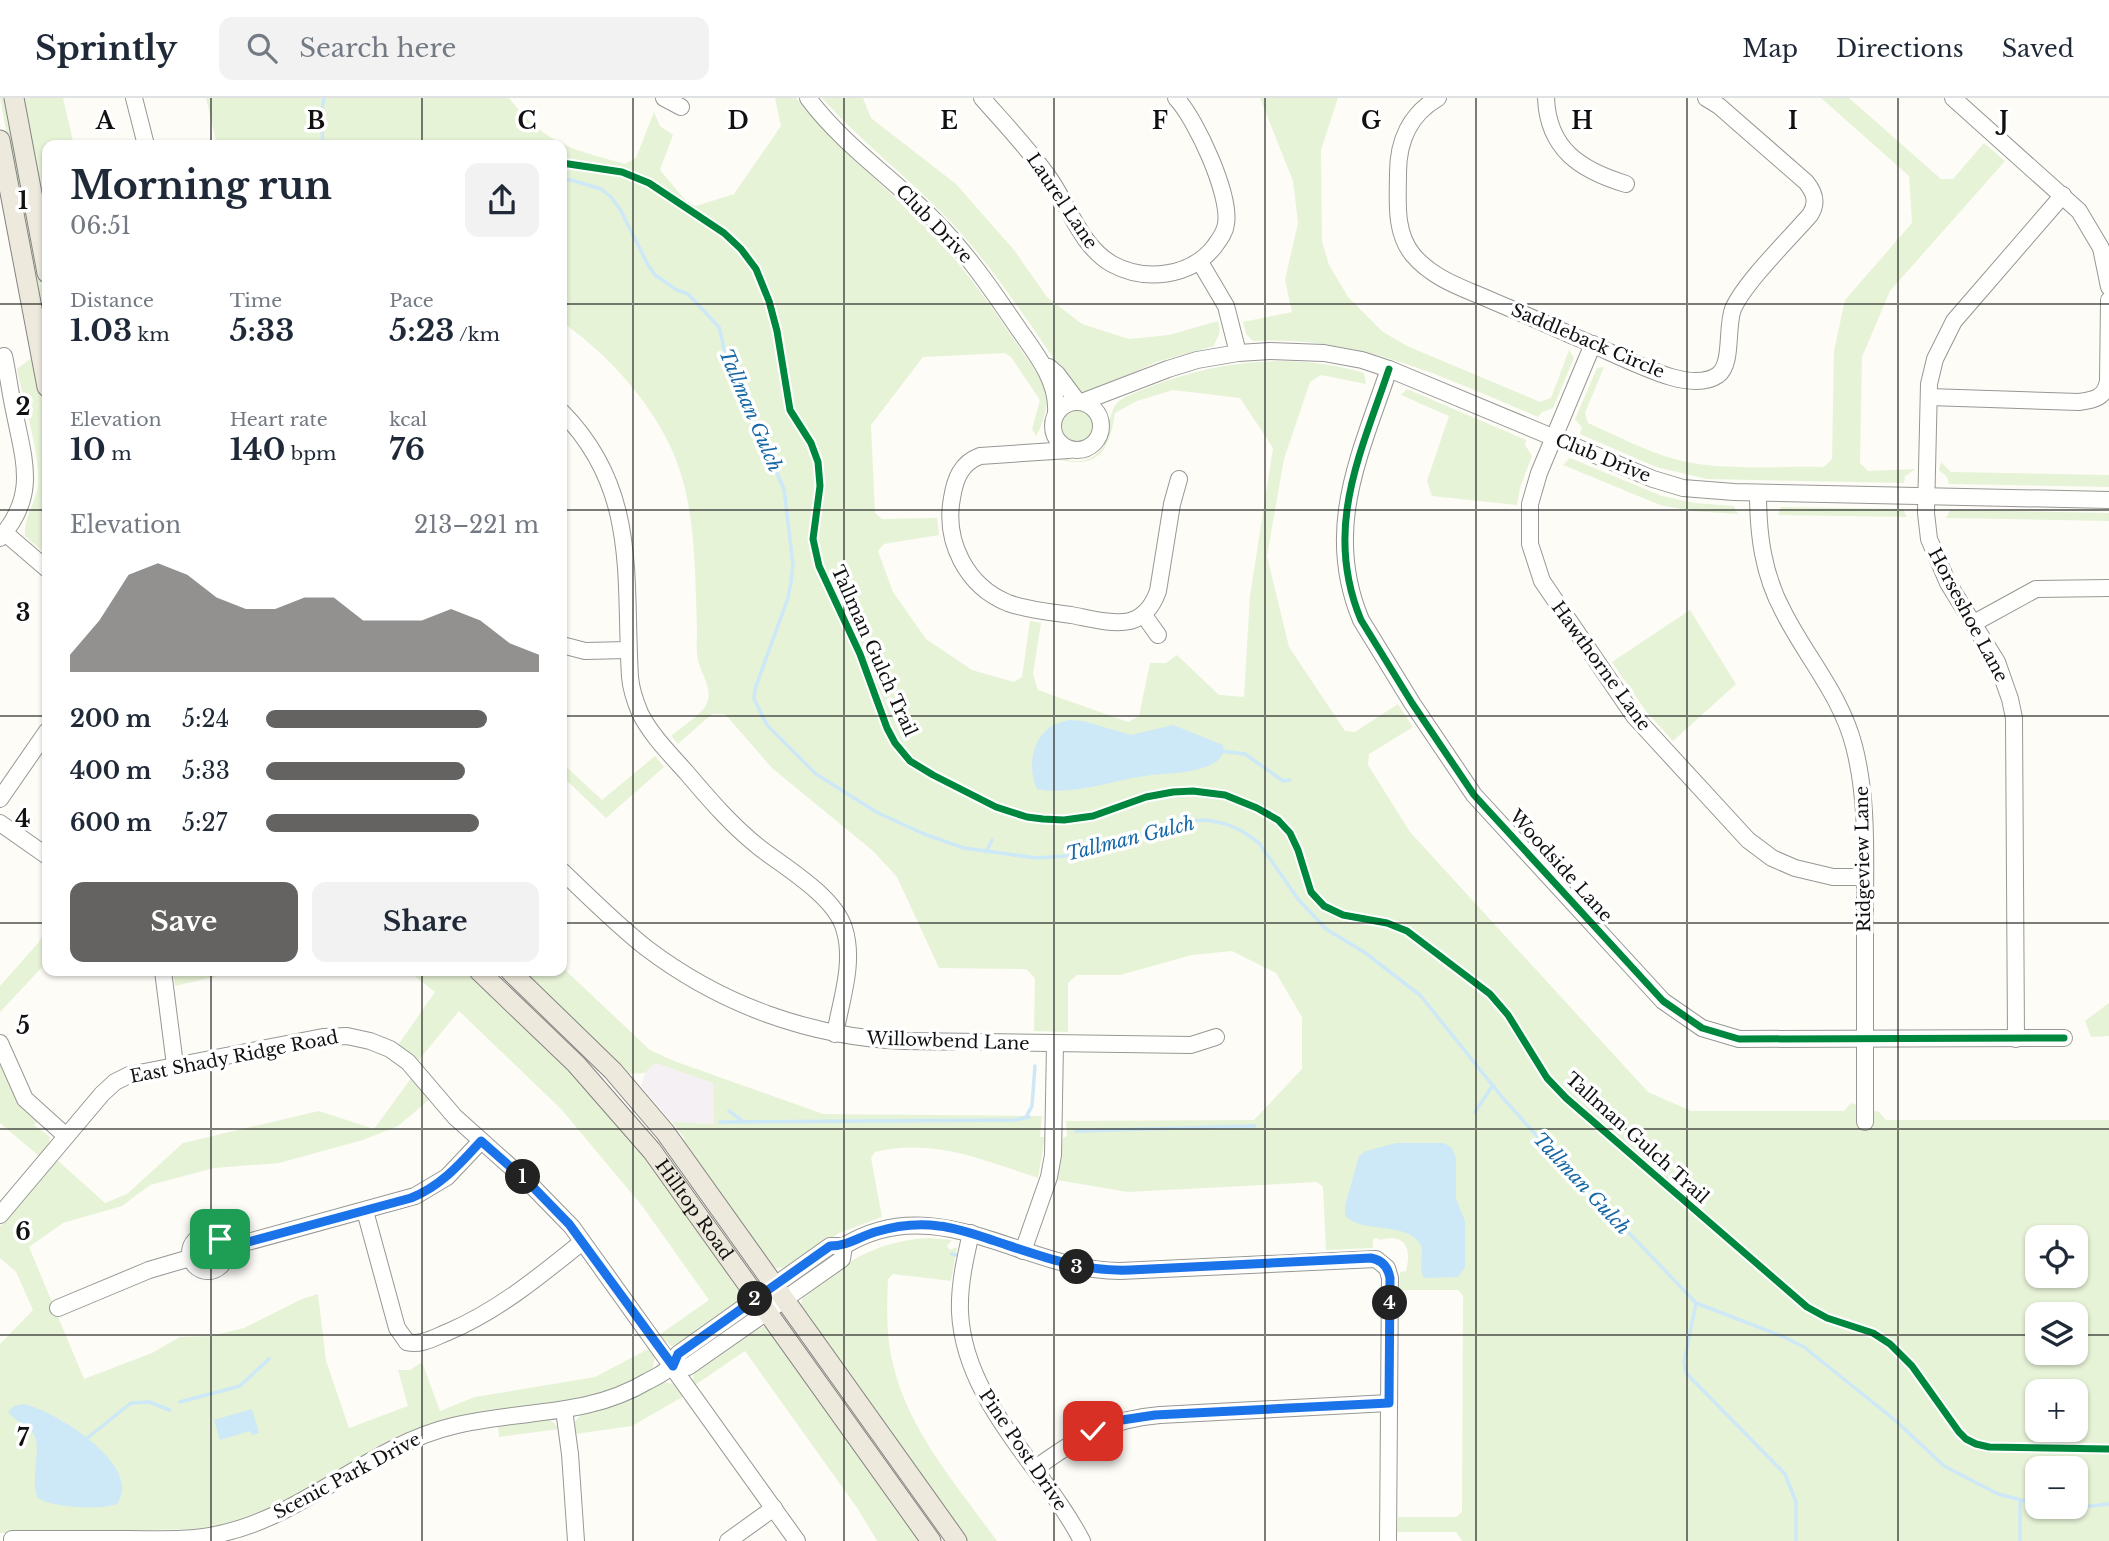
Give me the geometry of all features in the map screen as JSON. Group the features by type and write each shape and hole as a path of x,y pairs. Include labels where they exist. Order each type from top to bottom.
{"main road":[{"path":"14,98 42,246"},
{"path":"0,141 42,361"},
{"name":"Hilltop Road","path":"484,976 576,1064 668,1171 931,1541"},
{"name":"Hilltop Road","path":"515,976 586,1043 644,1107 684,1158 957,1541"}],"street":[{"path":"134,98 145,140"},
{"path":"664,98 681,107"},
{"name":"Club Drive","path":"808,98 834,128 924,210 983,276 1044,364 1054,391 1054,419"},
{"name":"Laurel Lane","path":"982,98 1037,161 1061,195 1090,245 1103,258 1125,269 1155,274 1179,270 1200,262"},
{"path":"1176,98 1192,118 1223,189 1227,206 1225,230 1200,262 1226,306 1238,353"},
{"name":"Saddleback Circle","path":"1438,98 1415,117 1405,132 1400,147 1398,216 1409,250 1426,268 1447,282 1671,377 1698,380 1724,379 1735,305 1823,199 1719,106 1706,98"},
{"path":"1546,98 1552,130 1565,150 1593,172 1626,184"},
{"path":"1953,98 2080,211 2096,236 2105,259 2109,287"},
{"name":"Horseshoe Lane","path":"2016,1039 2015,727 2001,670 1948,583 1934,556 1927,533 1928,397 1932,367 1954,321 2063,195"},
{"path":"1928,397 2079,402 2105,399 2108,382 2109,300"},
{"name":"Hawthorne Lane","path":"1593,344 1539,473 1530,504 1528,522 1537,572 1611,684 1642,725 1740,832 1762,851 1782,863 1813,874 1865,877"},
{"name":"Club Drive","path":"1044,364 1057,374 1080,402 1197,360 1270,351 1324,353 1362,360 1390,369 1634,472 1675,486 1707,491 1758,493 2109,500"},
{"path":"4,356 26,475 21,507 2,535 42,565"},
{"name":"Woodside Lane","path":"1390,369 1347,500 1344,536 1348,580 1365,628 1465,783 1662,1000 1689,1020 1716,1033 1739,1039 2064,1038"},
{"path":"1118,390 1104,409 1100,433 1095,443 1080,450 1054,449 1036,453 1027,451 988,454 974,458 964,466 955,482 950,521 953,543 959,557 982,587 1011,604 1122,622 1143,614 1153,604 1158,591 1172,504 1179,480"},
{"path":"1027,451 1047,435 1054,419 1066,404 1080,402 1094,409 1101,422"},
{"path":"567,418 596,457 618,509 625,552 631,684 637,706 663,747 733,824 822,897 842,923 848,960 835,1034"},
{"path":"1054,419 1056,439 1069,450"},
{"path":"968,441 974,458"},
{"name":"Ridgeview Lane","path":"1758,493 1760,541 1776,596 1787,619 1837,700 1853,743 1863,793 1865,1122"},
{"path":"1973,623 2024,593 2036,589 2109,588"},
{"path":"1143,614 1158,635"},
{"path":"567,646 585,650 628,650"},
{"path":"0,799 42,738"},
{"path":"0,822 42,852"},
{"name":"Willowbend Lane","path":"567,876 632,936 690,978 762,1012 835,1034 904,1041 1055,1044 1191,1045 1216,1037"},
{"path":"164,976 175,1065"},
{"name":"East Shady Ridge Road","path":"0,1215 102,1094 115,1082 136,1072 317,1038 361,1038 390,1049 408,1062 449,1110 540,1194 583,1242 797,1541"},
{"path":"0,1043 25,1099 66,1136"},
{"path":"1023,1251 1049,1177 1053,1155 1055,1044"},
{"path":"226,1248 407,1199 431,1188 453,1171 481,1141"},
{"path":"365,1211 404,1348 487,1313 583,1242"},
{"name":"Scenic Park Drive","path":"12,1540 176,1539 222,1534 257,1524 428,1433 470,1422 564,1410 614,1399 673,1366 688,1367 780,1292 830,1246 844,1246 877,1231 907,1226 938,1226 971,1233"},
{"path":"971,1233 1072,1266 1108,1270 1388,1259 1388,1541"},
{"name":"Pine Post Drive","path":"971,1233 963,1270 960,1307 968,1358 983,1393 1063,1508 1082,1541"},
{"path":"203,1236 217,1237 226,1248 225,1261 215,1271 204,1272 198,1269 190,1258 192,1244 203,1236"},
{"path":"58,1308 149,1270 190,1258"},
{"path":"1036,1468 1085,1434 1131,1419 1160,1415 1389,1403"},
{"path":"564,1410 570,1451 576,1541"},
{"path":"728,1541 774,1508"}],"shaded area":[{"path":"655,1063 713,1083 714,1124 672,1122 641,1086 645,1073"}],"green space":[{"path":"0,98 7,98 42,287 42,323"},
{"path":"21,98 63,98 73,140 42,140 42,209"},
{"path":"206,98 509,98 535,126 555,140 216,140"},
{"path":"775,98 796,98 846,153 919,220 952,256 1048,389 1045,413 1036,436 1032,429 1040,400 1011,357 1005,353 923,357 871,425 875,513 882,519 937,518 939,535 884,544 878,551 893,592 926,639 972,670 1014,682 1022,677 1030,621 1041,623 1033,674 1038,690 1128,722 1139,716 1150,663 1166,663 1177,655 1219,695 1244,697 1250,596 1273,448 1240,398 1173,390 1137,401 1115,413 1109,439 1098,455 1091,460 1081,462 1069,461 1054,456 1075,461 1090,458 1101,450 1105,443 1111,415 1118,402 1152,386 1204,370 1284,361 1338,366 1364,373 1366,384 1321,375 1310,382 1284,459 1267,556 1289,647 1345,731 1355,732 1398,704 1413,727 1369,754 1368,765 1410,832 1648,1092 1691,1111 1844,1111 1851,1103 1879,1112 1886,1120 2109,1120 2109,1541 1462,1541 1456,1532 1397,1532 1398,1517 1456,1517 1462,1512 1463,1296 1458,1290 1399,1290 1400,1272 1406,1271 1408,1262 1407,1249 1401,1240 1378,1238 1373,1239 1373,1248 1326,1250 1323,1187 1317,1182 1128,1192 1057,1180 1063,1138 1067,1136 1066,1121 1254,1120 1302,1069 1302,1017 1276,973 1232,951 1192,955 1120,975 1077,975 1068,983 1068,1032 1034,1031 1035,978 1026,969 939,968 897,877 873,851 772,768 725,714 712,714 678,744 671,736 704,709 709,693 697,656 694,556 688,503 677,461 653,415 620,373 567,326 567,146 625,164 636,158 654,112 660,126 673,135 660,170 687,202 696,206 734,194 781,126"},
{"path":"822,98 863,98 871,118 956,184 1014,250 1047,297 1082,324 1129,339 1169,335 1218,321 1220,332 1214,346 1156,362 1092,393 1076,391 967,240"},
{"path":"1260,98 1338,98 1321,150 1322,241 1329,265 1348,297 1383,332 1407,346 1540,402 1551,398 1569,350 1574,358 1553,408 1542,412 1538,417 1434,374 1364,352 1291,341 1253,341 1246,334 1243,322 1292,312 1285,280 1298,223 1293,181"},
{"path":"1821,98 1849,98 1941,179 1953,179 1984,143 2005,161 1890,291 1862,357 1860,463 1868,471 1914,470 1905,476 1904,483 1707,479 1656,467 1580,434 1582,428 1575,419 1597,368 1604,367 1585,413 1588,423 1644,448 1678,460 1712,466 1824,467 1832,459 1834,351 1845,300 1912,223 1909,176"},
{"path":"34,356 42,397 42,551 25,536 26,523 37,490 38,469 17,369"},
{"path":"1407,389 1526,440 1525,445 1532,456 1520,488 1517,505 1432,496 1427,481 1449,416 1401,395"},
{"path":"1078,410 1089,415 1094,426 1089,437 1078,442 1067,437 1062,426 1067,415"},
{"path":"1570,458 1662,496 1695,503 1734,506 1738,514 1691,511 1660,505 1563,465"},
{"path":"1941,462 1951,472 2109,475 2109,487 1949,484 1947,477 1939,470"},
{"path":"1781,507 1903,509 1907,517 1778,515"},
{"path":"1950,510 2109,513 2109,521 1946,518"},
{"path":"1690,610 1736,684 1673,741 1645,710 1612,662"},
{"path":"655,756 664,767 606,818 567,781 567,768 602,800"},
{"path":"42,936 42,967 0,1012 0,986"},
{"path":"567,972 650,1050 823,1114 1042,1116 1040,1137 1045,1137 1038,1178 978,1158 938,1149 897,1148 875,1152 871,1158 882,1217 839,1233 789,1267 775,1268 682,1142 685,1139 672,1122 714,1124 713,1083 655,1063 645,1073 625,1074 525,976 567,976"},
{"path":"174,976 218,976 175,986"},
{"path":"414,976 473,976 565,1064 622,1124 742,1292 738,1303 681,1345 671,1346 659,1335 709,1300 643,1207 561,1109 459,1011 418,1061 398,1045 435,992"},
{"path":"2109,1003 2109,1036 2091,1037 2085,1021"},
{"path":"0,1064 18,1102 37,1122 34,1125 50,1137 49,1144 39,1156 0,1123"},
{"path":"412,1077 430,1099 398,1126 363,1140 279,1163 214,1168 150,1185 122,1206 63,1223 29,1247 84,1379 152,1353 180,1337 211,1336 244,1328 302,1299 318,1294 326,1361 349,1428 408,1406 398,1370 410,1370 422,1362 440,1411 475,1397 595,1377 650,1348 655,1356 653,1368 603,1396 468,1416 283,1505 220,1528 219,1525 195,1529 148,1530 147,1533 0,1533 0,1344 33,1310 16,1272 0,1258 0,1226 56,1159 105,1203 127,1194 183,1143 319,1111 374,1129"},
{"path":"929,1238 952,1240 947,1246 950,1250 957,1247 951,1281 893,1274 888,1279 887,1308 891,1355 907,1406 919,1430 997,1541 966,1541 801,1305 803,1294 847,1263 892,1244"},
{"path":"766,1327 922,1541 877,1541 858,1509 745,1351 695,1385 694,1371 755,1328"},
{"path":"665,1382 676,1385 684,1396 632,1426 575,1434 575,1421 582,1414 624,1402"},
{"path":"547,1419 559,1429 499,1437 498,1425"}],"water":[{"path":"1069,720 1083,721 1131,735 1173,725 1223,745 1223,753 1212,764 1190,771 1145,776 1064,791 1037,789 1032,765 1038,740 1051,727"},
{"path":"1396,1143 1444,1143 1452,1148 1456,1158 1456,1199 1465,1221 1465,1267 1458,1277 1424,1278 1421,1269 1421,1245 1411,1235 1360,1224 1345,1215 1359,1156 1366,1151"},
{"path":"24,1404 56,1417 93,1442 108,1458 119,1473 122,1489 117,1504 77,1507 38,1498 35,1482 36,1439 30,1430 8,1412 14,1406"},
{"path":"252,1409 259,1433 252,1435 250,1431 220,1440 214,1420"}],"waterway":[{"name":"Tallman Gulch","path":"323,140 321,115 324,98"},
{"name":"Tallman Gulch","path":"567,180 601,189 611,197 655,275 688,294 719,327 726,357 784,489 793,565 788,598 755,689 754,699 767,725 816,774 878,813 924,834 964,848 1037,858 1065,856 1188,821 1207,820 1242,831 1259,843 1298,899 1326,929 1364,952 1420,995 1502,1097 1696,1303 1804,1347 1896,1421 1944,1466 1998,1494 2025,1501"},
{"path":"1221,751 1245,754 1283,781 1290,780"},
{"path":"986,852 992,840"},
{"path":"1026,1117 1032,1106 1035,1066"},
{"path":"1475,1112 1493,1085"},
{"path":"729,1111 741,1120"},
{"path":"720,1122 1015,1120 1029,1117"},
{"path":"1076,1131 1255,1126"},
{"path":"952,1254 956,1255"},
{"path":"1696,1303 1684,1362 1686,1373 1785,1474 1796,1502 1796,1541"},
{"path":"180,1402 240,1386 269,1359"},
{"path":"86,1439 131,1403 149,1402 170,1410"},
{"path":"2020,1501 2020,1541"},
{"name":"Tallman Gulch","path":"2088,1506 2109,1504"}],"cycle path":[{"name":"Tallman Gulch Trail","path":"567,164 622,172 649,183 724,233 756,269 777,331 790,410 811,443 818,462 820,486 813,539 819,566 860,654 887,728 910,761 996,807 1027,817 1064,820 1093,816 1146,797 1193,791 1225,795 1278,820 1290,833 1298,850 1311,892 1324,906 1343,915 1387,923 1407,931 1490,994 1508,1015 1547,1078 1566,1098 1807,1307 1827,1318 1873,1333 1890,1344 1912,1366 1966,1439 1989,1447 2109,1449"},
{"path":"1389,369 1357,462 1346,523 1345,554 1350,587 1361,620 1412,703 1474,795 1663,1001 1702,1028 1739,1039 2064,1038"}],"route":[{"path":"220,1239 226,1248 411,1198 447,1177 481,1141 531,1185 569,1224 673,1366 678,1354 830,1246 844,1246 877,1231 907,1226 956,1228 1055,1261 1097,1270 1371,1258 1380,1261 1388,1270 1389,1403 1155,1415 1122,1420 1093,1431"}]}
